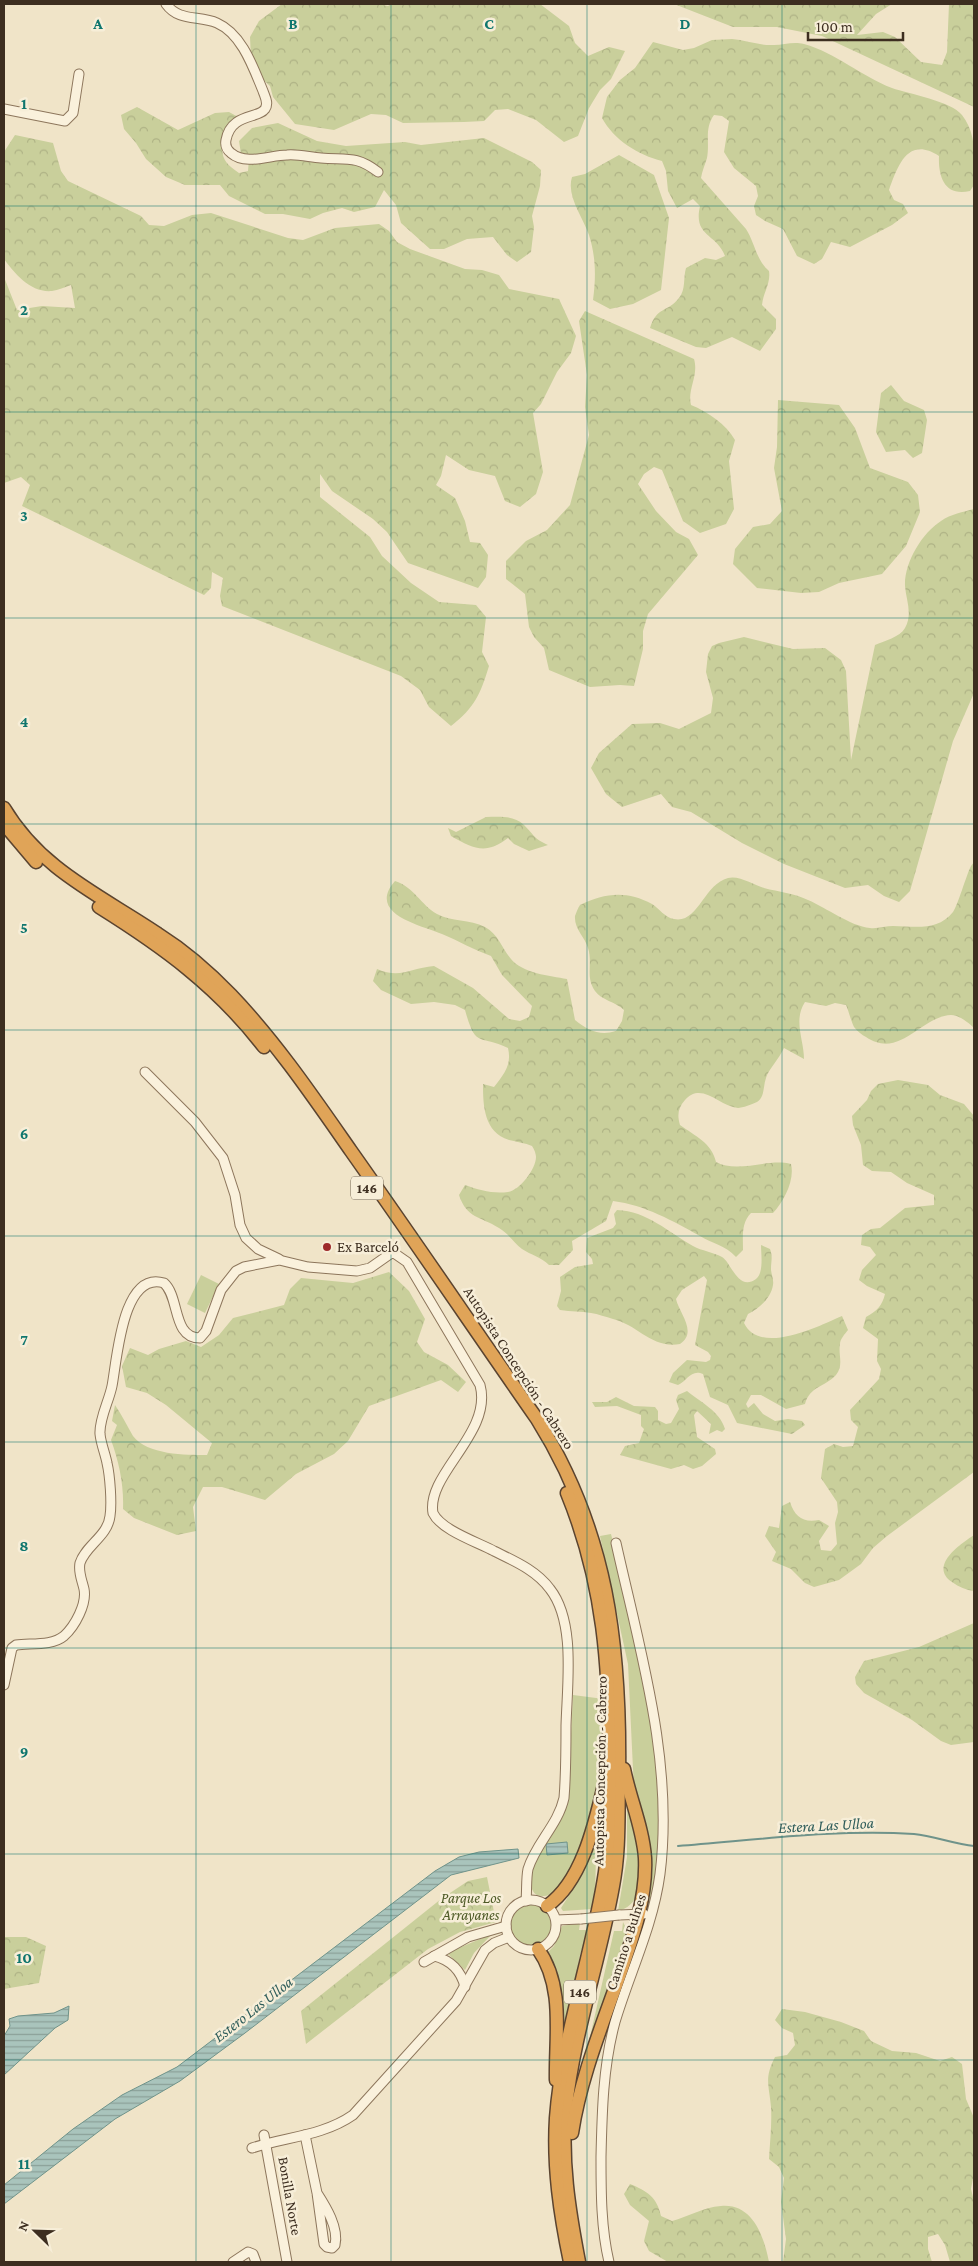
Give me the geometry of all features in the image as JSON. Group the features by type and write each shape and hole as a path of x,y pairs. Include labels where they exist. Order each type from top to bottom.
{"highway":[{"name":"Autopista Concepción - Cabrero","path":"4,808 26,838 58,870 175,946 204,970 243,1009 317,1102 537,1419 572,1484 596,1552 608,1600 616,1649 619,1702 615,1872 566,2106 564,2156 567,2196 579,2262"},
{"name":"Autopista Concepción - Cabrero","path":"4,824 24,850 45,870 69,888 168,952 209,986 242,1020 308,1105 400,1234 534,1431 570,1500 594,1580 608,1662 610,1711 605,1871 561,2080 556,2118 555,2156 557,2190 570,2262"},
{"path":"567,2196 571,2137 582,2084 631,1942 644,1877 644,1849 619,1750"},
{"path":"547,1906 558,1898 568,1886 585,1849 597,1811 609,1760"},
{"path":"538,1950 550,1971 556,1993 556,2118"}],"street":[{"path":"166,4 180,16 210,20 228,30 244,51 262,88 267,101 265,109 260,113 240,120 227,136 226,147 232,154 249,159 289,154 323,158 346,158 364,162 378,172"},
{"path":"4,109 65,121 73,113 79,74"},
{"path":"145,1072 195,1122 223,1158 235,1195 240,1225 250,1243 256,1263"},
{"path":"250,1243 273,1257 308,1268 357,1271 376,1265 390,1254 401,1256 407,1262 480,1385 483,1402 478,1418 434,1497 433,1513 443,1525 526,1567 551,1590 558,1601 566,1627 568,1665 565,1790 562,1806 532,1859 527,1880 526,1901"},
{"path":"4,1685 12,1648 16,1645 48,1643 62,1637 82,1608 84,1596 80,1564 105,1530 111,1514 107,1462 100,1431 113,1382 126,1314 133,1300 143,1286 154,1282 164,1283 170,1289 183,1329 190,1336 200,1338 206,1331 217,1298 239,1269 256,1263 284,1261"},
{"name":"Camino a Bulnes","path":"609,2262 601,2201 605,2079 615,2024 640,1956 651,1915 658,1881 664,1809 661,1766 647,1684 616,1543"},
{"path":"526,1901 539,1902 547,1906 556,1920 556,1930 553,1938 546,1945 538,1950 522,1948 509,1938 506,1926 510,1912 517,1904 526,1901"},
{"path":"556,1920 638,1914 651,1915"},
{"path":"424,1962 468,1937 506,1926"},
{"path":"252,2148 265,2140 305,2135 341,2122 359,2110 450,2007 465,1986 485,1950 494,1943 509,1938"},
{"path":"434,1956 443,1959 456,1968 465,1986"},
{"path":"305,2135 317,2193 324,2244 332,2248 336,2243 330,2215 317,2193"},
{"name":"Bonilla Norte","path":"265,2140 287,2262"},
{"path":"233,2262 248,2252 254,2254 256,2262"}],"green space":[{"path":"282,4 379,4 388,6 391,4 540,4 569,26 575,43 588,56 609,47 625,51 611,79 600,90 589,108 578,136 564,142 536,120 508,109 495,110 484,121 464,122 403,123 386,115 371,114 334,130 295,124 273,97 270,86 257,74 251,58 250,37 259,21"},
{"path":"674,4 892,4 876,14 857,35 883,32 895,37 921,62 942,65 947,52 949,4 974,4 974,107 822,36 777,27 733,27"},
{"path":"732,39 769,45 804,44 827,53 892,88 929,98 949,106 957,110 967,123 971,131 974,148 974,185 970,191 961,192 954,191 945,184 940,171 939,156 919,149 912,151 906,156 896,171 889,190 894,200 903,204 908,213 892,225 850,247 831,242 822,259 814,264 797,256 783,229 756,215 754,206 758,196 756,186 734,168 724,152 729,121 722,116 714,115 709,125 708,152 701,178 746,229 758,257 769,271 769,280 762,305 776,319 776,329 760,351 732,337 706,348 696,347 650,328 656,316 675,303 681,295 686,268 705,258 716,260 725,256 716,243 702,229 699,216 700,206 693,199 677,208 668,191 666,171 662,161 644,155 627,146 613,133 602,118 607,97 620,80 635,68 653,42 683,50 694,48 712,40"},
{"path":"137,107 178,130 215,113 229,112 240,118 229,133 223,147 225,160 239,173 248,171 249,159 241,154 239,141 252,128 278,123 317,141 346,146 405,142 421,145 484,138 532,162 541,170 540,186 532,216 534,227 531,252 517,262 507,255 493,237 467,239 444,249 430,249 401,223 396,205 384,190 375,207 354,212 342,208 310,219 283,214 265,214 229,196 220,185 185,185 166,177 146,159 124,129 121,115"},
{"path":"15,135 53,143 61,171 68,181 141,216 149,225 164,226 192,215 211,213 288,238 303,240 335,228 379,224 389,231 397,242 410,249 465,269 482,270 499,275 509,289 559,299 576,336 571,353 557,372 541,404 533,413 543,472 536,494 520,507 505,501 495,476 469,470 446,455 441,476 436,485 455,498 465,521 470,542 480,543 488,555 486,577 478,588 408,563 387,532 373,519 332,491 320,474 320,497 370,537 382,556 411,583 439,602 476,605 486,617 482,652 489,666 486,676 476,700 466,713 451,726 429,707 420,690 401,676 222,606 220,596 223,578 212,572 211,588 204,595 22,506 30,485 21,477 4,483 4,277 17,310 42,306 75,308 71,285 52,291 37,289 18,276 4,259 4,152"},
{"path":"619,155 654,175 669,218 661,290 633,304 610,309 593,300 595,276 593,251 589,235 573,199 571,184 572,177 585,174"},
{"path":"585,311 694,359 695,371 690,393 691,405 716,419 735,440 729,461 734,509 726,524 700,533 683,521 662,470 654,467 644,474 638,484 656,511 676,532 689,539 698,555 648,614 643,631 643,649 634,686 590,687 549,670 544,648 534,637 529,627 525,594 506,579 506,561 526,541 547,530 570,505 589,435 585,407 587,375 579,321"},
{"path":"891,385 904,401 924,410 927,420 922,453 913,458 905,450 886,452 876,432 881,393"},
{"path":"778,400 839,405 855,428 870,468 908,482 918,495 920,512 906,546 882,574 839,583 819,592 801,593 757,588 733,564 735,549 753,527 770,524 782,511 774,468 777,447"},
{"path":"974,509 974,693 953,741 910,891 899,902 884,896 868,885 845,888 784,864 742,843 691,812 672,807 661,794 622,807 606,794 591,768 599,753 632,724 660,723 679,729 711,713 713,698 706,672 708,654 712,646 744,637 793,649 825,648 841,660 846,671 851,760 875,645 903,631 909,617 905,577 911,558 921,541 934,526 949,517"},
{"path":"486,817 506,817 516,820 548,845 529,851 514,844 508,838 493,847 480,848 473,847 451,836 448,828 456,832"},
{"path":"974,862 974,1028 960,1018 951,1015 940,1017 900,1040 878,1043 864,1036 855,1028 846,1005 835,1003 826,1006 805,1002 799,1023 804,1059 784,1048 767,1075 760,1100 738,1108 731,1107 711,1096 698,1093 691,1095 681,1106 678,1115 680,1125 707,1145 714,1155 716,1162 734,1167 772,1163 791,1164 790,1183 781,1203 773,1213 751,1213 744,1226 743,1250 736,1257 723,1247 658,1214 636,1206 613,1201 606,1221 572,1241 573,1250 559,1265 549,1265 522,1249 502,1230 475,1216 466,1209 459,1195 465,1185 486,1191 508,1192 522,1183 530,1173 535,1162 536,1154 532,1146 509,1140 494,1131 485,1109 483,1084 494,1087 501,1078 508,1064 508,1048 479,1038 472,1030 465,1010 455,1005 434,1002 411,1004 381,990 373,981 377,969 385,972 399,973 434,966 473,988 509,1019 520,1021 529,1017 532,1006 502,975 491,956 410,922 392,910 387,902 388,892 395,881 407,887 426,906 442,917 479,924 490,930 497,937 511,959 522,968 567,979 575,1020 590,1030 605,1033 616,1031 622,1021 624,1010 601,997 592,986 588,948 575,921 580,905 607,896 625,895 652,904 671,918 682,919 689,916 720,882 732,877 803,898 862,927 917,927 940,923 953,912"},
{"path":"898,1080 928,1085 940,1095 964,1104 974,1116 974,1472 887,1536 873,1548 861,1564 839,1580 814,1587 805,1583 791,1569 772,1561 776,1552 765,1536 769,1526 779,1528 782,1506 790,1502 794,1512 800,1518 808,1521 819,1520 829,1526 819,1541 821,1550 831,1551 837,1544 835,1523 838,1512 837,1502 821,1478 825,1449 834,1444 843,1447 853,1446 858,1427 851,1420 850,1410 879,1379 881,1369 877,1361 878,1339 863,1328 866,1317 879,1308 885,1294 859,1280 862,1270 876,1255 870,1247 861,1245 862,1235 871,1229 880,1228 905,1208 934,1205 934,1195 907,1183 891,1172 872,1171 863,1165 861,1145 853,1125 852,1116 867,1100 871,1091 878,1084"},
{"path":"617,1210 628,1211 648,1218 693,1246 722,1257 744,1282 750,1282 759,1276 762,1263 761,1245 770,1249 772,1257 772,1290 760,1306 748,1314 744,1323 752,1333 763,1337 790,1336 842,1316 848,1330 840,1342 840,1367 832,1379 810,1394 805,1404 786,1409 761,1395 751,1395 746,1404 748,1408 754,1403 763,1414 775,1421 788,1419 802,1421 805,1425 792,1434 737,1423 728,1405 710,1397 703,1374 692,1374 678,1385 669,1382 673,1373 687,1360 706,1362 710,1360 711,1356 708,1352 695,1345 707,1280 704,1276 682,1290 676,1299 687,1328 685,1339 680,1344 670,1345 661,1343 622,1322 599,1315 560,1310 557,1306 561,1291 560,1277 575,1267 593,1264 592,1259 586,1252 587,1238 613,1228 616,1224 614,1214"},
{"path":"389,1272 409,1291 425,1319 417,1342 424,1352 448,1365 466,1382 458,1392 441,1380 369,1406 348,1441 334,1454 296,1474 265,1500 222,1487 203,1487 193,1507 196,1531 177,1535 134,1518 123,1509 123,1491 111,1440 117,1425 112,1421 115,1405 133,1436 148,1447 167,1453 207,1455 212,1443 166,1405 147,1393 126,1387 122,1366 130,1348 148,1355 159,1349 186,1341 201,1347 219,1335 233,1318 284,1305 290,1289 301,1278 353,1283"},
{"path":"201,1275 219,1284 205,1313 187,1304"},
{"path":"687,1391 719,1417 725,1429 722,1432 717,1430 709,1434 711,1424 697,1411 694,1415 697,1437 715,1449 716,1454 702,1466 693,1469 684,1465 671,1469 620,1455 625,1446 639,1443 644,1429 641,1426 641,1415 617,1406 595,1407 592,1402 607,1402 616,1397 634,1406 655,1407 658,1411 658,1420 666,1424 671,1423 679,1409 676,1400 678,1395"},
{"path":"611,1534 639,1652 653,1732 659,1812 655,1888 650,1908 645,1906 651,1856 634,1790 628,1664 600,1536"},
{"path":"974,1535 974,1591 952,1582 946,1576 944,1569 945,1563 954,1550"},
{"path":"974,1623 974,1742 951,1745 941,1741 912,1720 864,1693 856,1684 855,1677 864,1661 919,1647"},
{"path":"573,1695 604,1699 601,1780 584,1836 566,1880 553,1893 546,1896 538,1896 534,1893 531,1884 533,1863 568,1795"},
{"path":"627,1803 638,1846 641,1880 638,1894 630,1905 618,1911 627,1857"},
{"path":"603,1811 603,1853 596,1853 595,1899 592,1909 563,1911 561,1908 580,1878"},
{"name":"Parque Los Arrayanes","path":"487,1877 496,1922 460,1932 428,1949 306,2044 301,2011 441,1899 468,1881"},
{"path":"535,1904 543,1907 549,1913 552,1925 549,1937 543,1943 527,1946 519,1943 513,1937 510,1921 513,1913 519,1907"},
{"path":"623,1922 629,1934 580,2081 614,1931 622,1931"},
{"path":"580,1923 579,1930 588,1930 580,1955 561,2053 546,1954 554,1946 562,1926"},
{"path":"492,1934 474,1953 465,1970 447,1953"},
{"path":"4,1937 26,1937 46,1946 39,1983 4,1989"},
{"path":"782,2009 805,2012 841,2022 864,2031 871,2041 892,2051 916,2053 940,2061 952,2057 962,2064 966,2099 974,2118 974,2173 971,2189 974,2201 974,2262 950,2262 945,2245 938,2234 928,2237 928,2249 932,2262 783,2262 786,2239 781,2202 784,2178 779,2167 769,2159 771,2107 768,2082 769,2071 775,2057 787,2055 795,2045 793,2033 782,2028 775,2020"},
{"path":"630,2184 650,2195 657,2204 661,2216 672,2221 714,2207 732,2207 741,2210 749,2216 760,2233 769,2262 668,2262 649,2251 644,2241 649,2221 630,2205 624,2194"}],"water":[{"path":"567,1842 568,1853 547,1855 546,1844"},
{"path":"518,1849 519,1858 451,1875 180,2081 115,2119 4,2204 4,2185 73,2129 122,2095 177,2067 435,1871 459,1857 479,1852"},
{"path":"69,2006 68,2020 55,2028 4,2075 4,2036 10,2026 9,2019 18,2016 54,2013"}],"waterway":[{"name":"Estera Las Ulloa","path":"678,1846 855,1833 914,1834 974,1846"}],"place":[{"name":"Ex Barceló","path":"327,1247"}],"water label":[{"name":"Estero Las Ulloa","path":"253,2009"}]}
